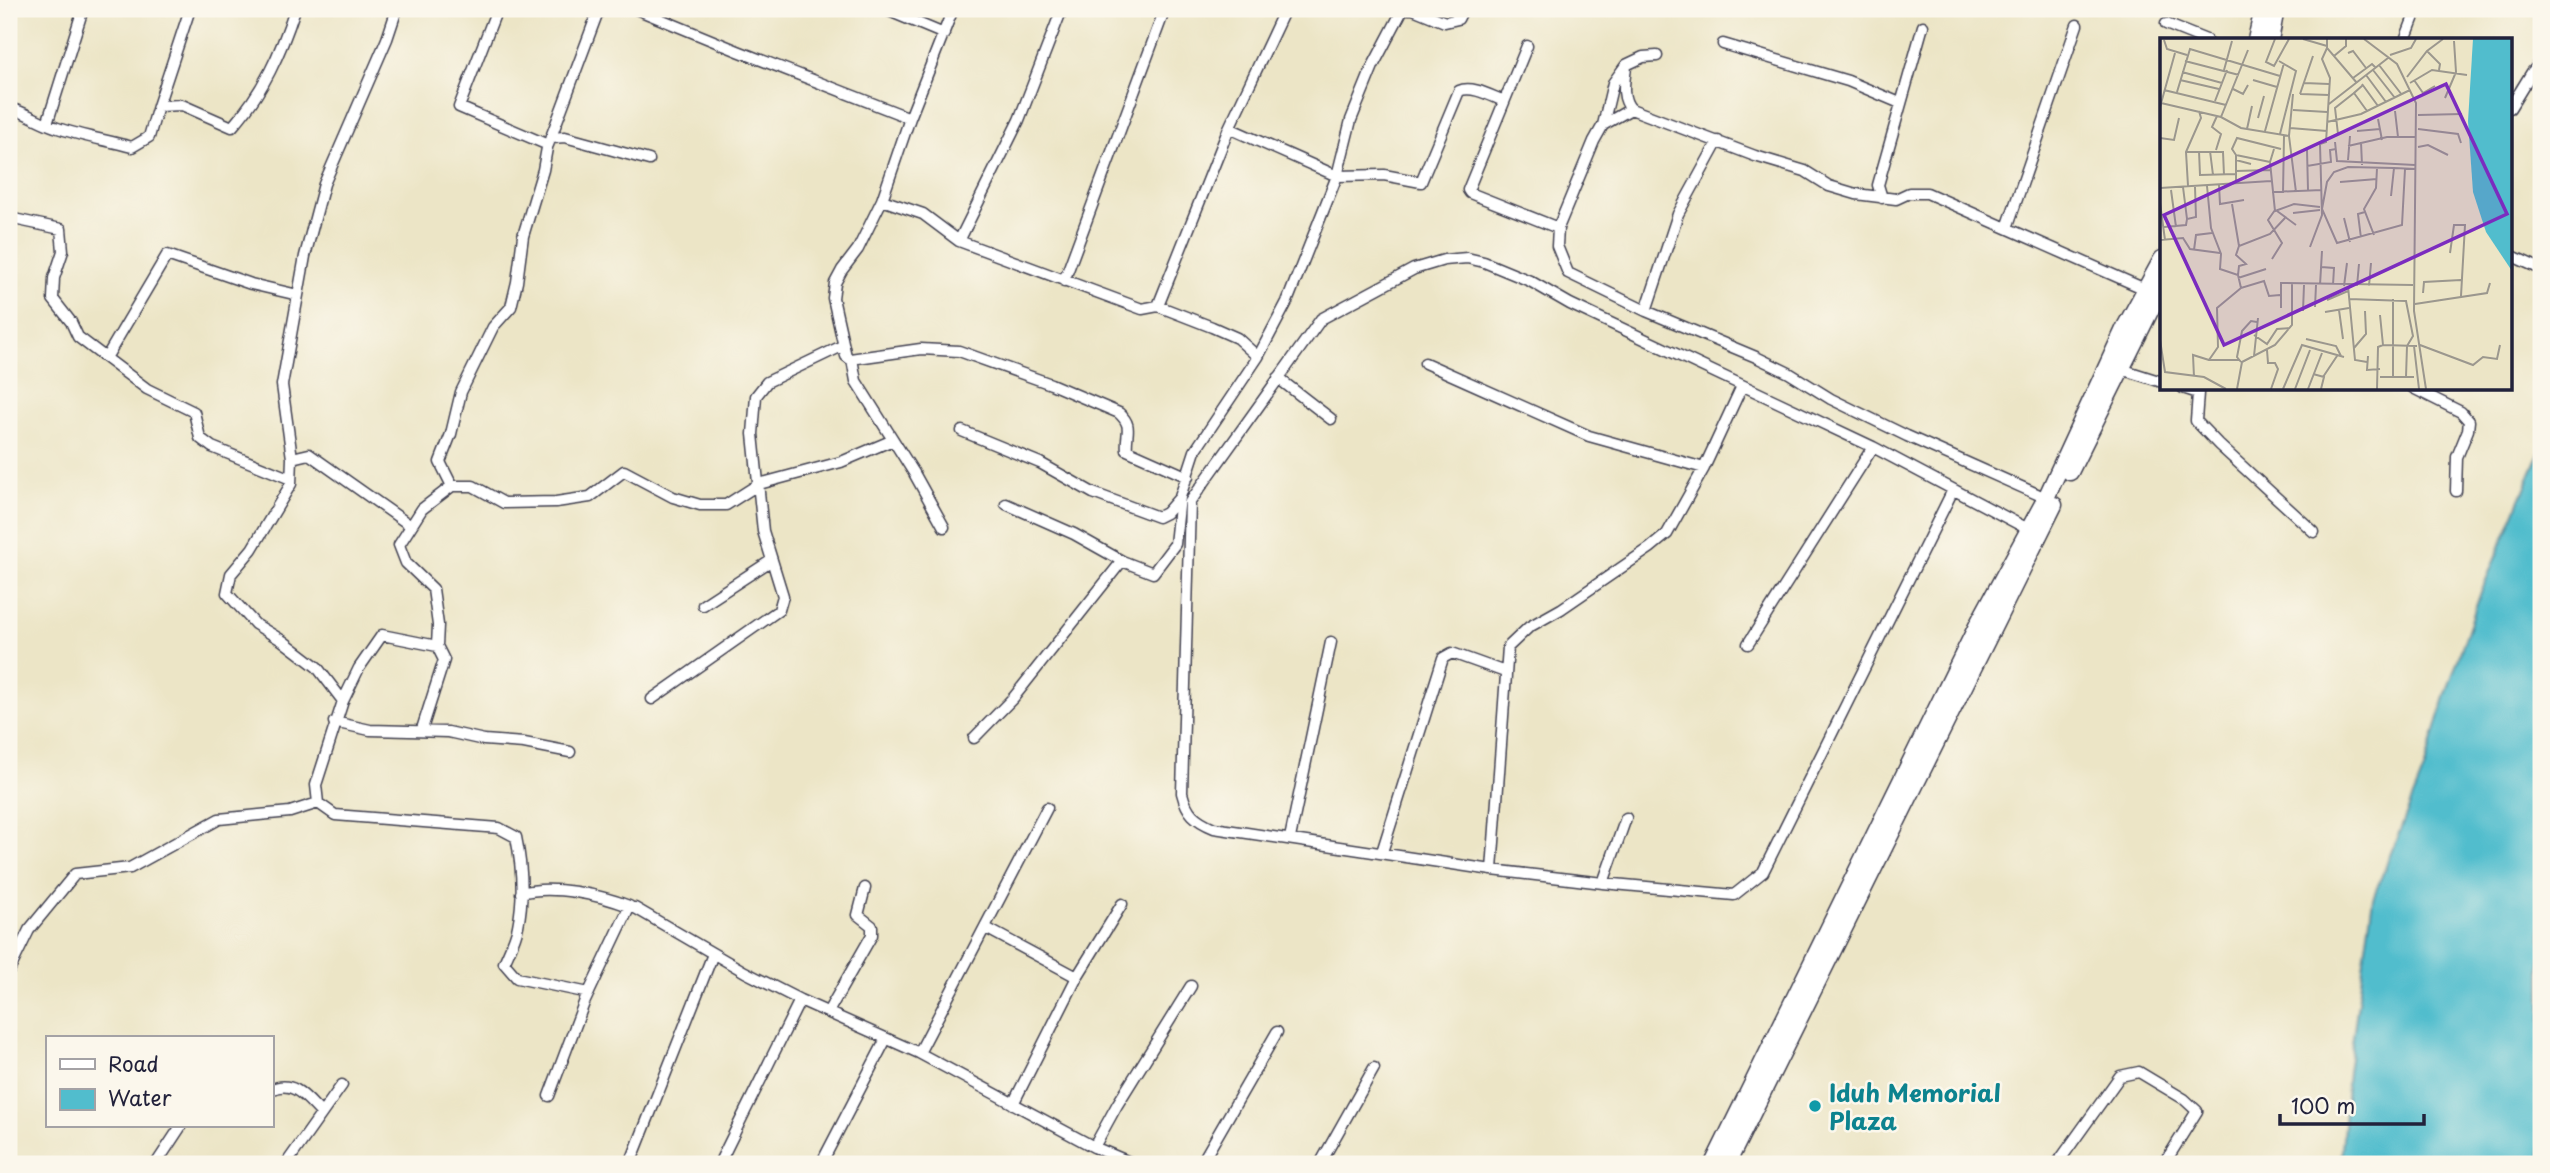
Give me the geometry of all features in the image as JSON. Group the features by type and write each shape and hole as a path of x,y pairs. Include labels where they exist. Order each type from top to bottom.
{"highway":[{"path":"2256,38 2263,9"},
{"path":"2270,38 2276,9"},
{"path":"1727,1164 1767,1066 2028,529 2153,288 2160,263"},
{"path":"1713,1164 1767,1066 2121,369 2131,330"}],"street":[{"path":"47,124 83,9"},
{"path":"9,108 23,111 47,124 132,148 149,137 190,9"},
{"path":"159,106 182,105 232,127 250,106 269,73 285,41 295,9"},
{"path":"356,727 317,667 255,624 227,593 231,574 252,549 291,484 292,458 282,385 298,295 324,184 387,39 397,9"},
{"path":"497,9 459,107 548,145 599,9"},
{"path":"636,9 648,10 738,51 910,118"},
{"path":"884,9 944,34"},
{"path":"953,9 910,118 882,200 858,249 835,283 833,298 846,356 852,359 901,350 939,349 959,351 1001,365 1119,413 1127,420 1129,428 1128,450 1188,477"},
{"path":"959,241 1019,120 1062,9"},
{"path":"1063,281 1165,9"},
{"path":"1158,306 1229,128 1285,9"},
{"path":"1006,504 1074,534 1122,561 1153,573 1157,569 1175,544 1180,497 1195,451 1258,356 1287,302 1337,176 1351,120 1373,66 1403,9 1412,9 1445,22 1458,19 1463,9"},
{"path":"2407,38 2417,9"},
{"path":"2166,24 2201,38"},
{"path":"2007,228 2077,25"},
{"path":"1882,198 1878,185 1923,26"},
{"path":"1723,44 1848,81 1900,103"},
{"path":"1527,46 1468,190 1559,228"},
{"path":"1657,56 1643,57 1626,65 1613,83 1604,125 1594,141 1559,228 1557,246 1569,273 1646,311 1756,357 1789,373 1831,399 2046,498"},
{"path":"2512,105 2541,62"},
{"path":"1626,65 1624,95 1625,103 1631,109 1755,156 1805,171 1829,186 1896,199 1909,193 1927,192 2153,288"},
{"path":"1229,128 1337,176 1384,175 1422,182 1459,91 1464,88 1476,90 1504,101"},
{"path":"1604,125 1631,109"},
{"path":"552,138 565,137 649,160"},
{"path":"1646,311 1678,214 1718,141"},
{"path":"452,486 440,462 451,434 460,392 493,327 511,307 523,236 547,148"},
{"path":"882,200 923,214 959,241 1142,309 1158,306 1237,338 1258,356"},
{"path":"9,218 61,229 63,251 54,278 53,299 71,322 78,337 146,389 194,412 200,438 212,447 291,479"},
{"path":"106,358 167,255 251,284 298,295"},
{"path":"2512,256 2541,269"},
{"path":"1953,490 1763,872 1734,895 1492,870 1214,828 1190,814 1182,793 1190,502 1321,319 1414,269 1444,260 1467,258 1530,281 1570,304 1873,447 2028,529"},
{"path":"652,699 779,610 783,596 763,531 758,484 753,434 757,396 767,382 842,346"},
{"path":"852,359 856,381 914,472 944,527"},
{"path":"1425,363 1589,436 1704,468"},
{"path":"2121,369 2160,382"},
{"path":"1278,377 1331,419"},
{"path":"1492,870 1508,647 1516,637 1667,534 1704,468 1742,386"},
{"path":"2189,390 2198,393 2196,421 2314,532"},
{"path":"2417,390 2461,412 2469,421 2468,430 2456,457 2456,491"},
{"path":"962,431 1040,463 1093,493 1158,517 1166,513 1180,497"},
{"path":"422,729 444,660 437,646 438,625 433,589 406,563 399,545 422,509 452,486 473,486 504,503 556,502 590,497 624,471 673,497 700,505 726,505 758,484 841,462 893,440"},
{"path":"1748,644 1873,447"},
{"path":"292,458 309,454 411,526"},
{"path":"703,605 772,559"},
{"path":"974,738 1014,697 1122,561"},
{"path":"437,646 382,635 359,668 334,723 328,753 316,785 318,803 335,815 499,828 516,837 521,860 518,928 504,963 517,978 589,993"},
{"path":"1290,838 1331,642"},
{"path":"1382,852 1443,657 1452,653 1505,672"},
{"path":"334,723 370,730 422,729 448,732 570,752"},
{"path":"9,971 29,930 75,874 130,868 219,819 290,812 318,803"},
{"path":"919,1053 1047,808"},
{"path":"1603,883 1626,818"},
{"path":"521,893 537,888 593,895 635,908 713,954 800,1000 919,1053 1127,1163"},
{"path":"828,1012 872,934 872,926 859,915 865,888"},
{"path":"1013,1104 1077,977 1122,904"},
{"path":"548,1096 589,993 629,908"},
{"path":"986,928 1077,977"},
{"path":"630,1164 713,954"},
{"path":"1094,1147 1116,1105 1191,986"},
{"path":"719,1164 800,1000"},
{"path":"1201,1164 1277,1032"},
{"path":"821,1164 886,1038"},
{"path":"1320,1164 1374,1068"},
{"path":"2057,1164 2120,1076 2139,1072 2184,1099 2197,1111 2164,1164"},
{"path":"273,1089 284,1085 295,1088 321,1113"},
{"path":"286,1164 342,1085"},
{"path":"156,1164 180,1128"}],"water":[{"path":"2541,450 2541,1164 2341,1164 2348,1072 2373,898 2424,770 2445,697 2481,592"}],"place":[{"name":"Iduh Memorial Plaza","path":"1815,1106"}]}
